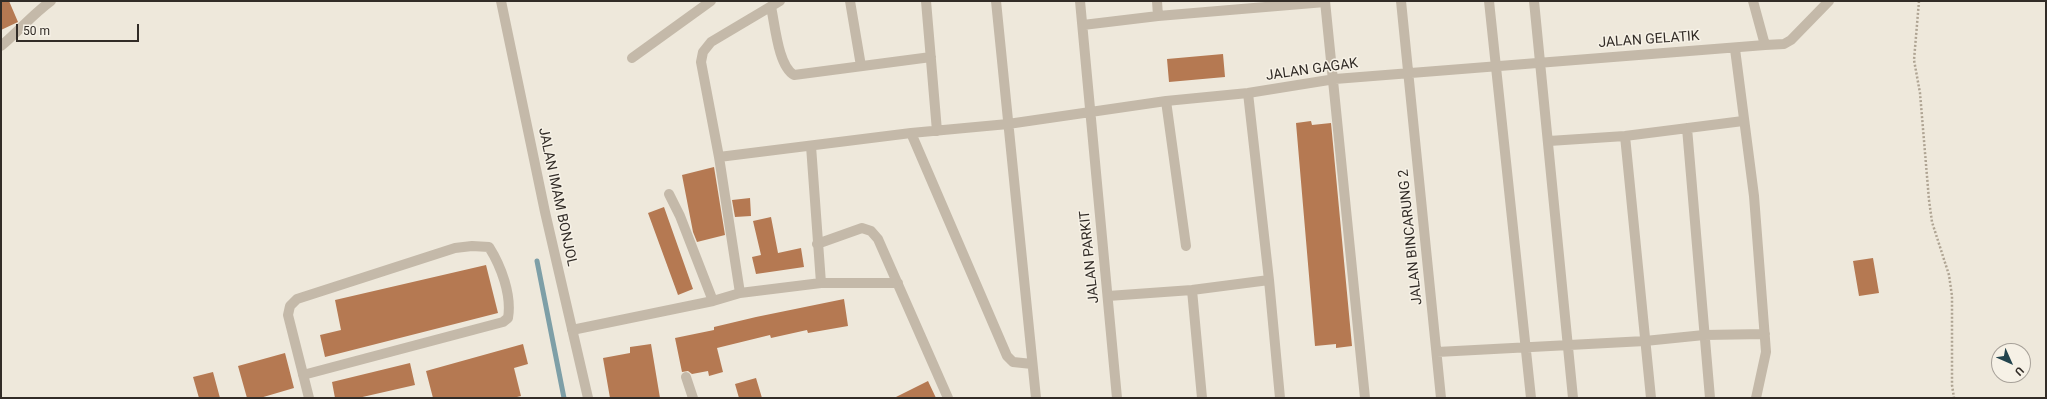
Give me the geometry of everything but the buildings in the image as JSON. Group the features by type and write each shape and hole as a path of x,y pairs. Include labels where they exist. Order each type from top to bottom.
{"street":[{"path":"1,46 16,34 32,15 51,1"},
{"name":"JALAN IMAM BONJOL","path":"501,1 588,398"},
{"path":"632,58 711,1"},
{"path":"740,294 719,157 701,62 703,52 710,42 780,1"},
{"path":"850,1 861,66"},
{"path":"926,1 938,131"},
{"path":"996,1 1036,398"},
{"name":"JALAN PARKIT","path":"1080,1 1089,114 1117,398"},
{"path":"1157,1 1158,16"},
{"path":"1083,25 1158,16 1325,1 1335,80 1365,398"},
{"name":"JALAN BINCARUNG 2","path":"1401,1 1441,398"},
{"path":"1489,1 1531,398"},
{"path":"1534,1 1549,141 1573,398"},
{"path":"1753,1 1763,45"},
{"name":"JALAN GELATIK","path":"1540,62 1735,49 1784,44 1791,40 1829,1"},
{"path":"772,7 783,62 789,73 794,75 931,57"},
{"path":"1735,49 1743,122 1754,196 1765,334 1766,352 1756,398"},
{"name":"JALAN GAGAK","path":"719,157 911,133 1008,124 1089,114 1166,101 1248,93 1335,80 1540,62"},
{"path":"1248,93 1269,280 1280,398"},
{"path":"1166,101 1186,246"},
{"path":"1549,141 1625,136 1743,122"},
{"path":"1687,128 1710,398"},
{"path":"911,133 1007,356 1013,362 1032,364"},
{"path":"1625,136 1651,398"},
{"path":"811,146 821,283"},
{"path":"669,194 680,216 713,301"},
{"path":"817,244 862,228 871,231 878,239 948,398"},
{"path":"303,376 503,322 508,318 508,297 496,258 489,247 455,248 296,299 290,306 288,315 308,398"},
{"path":"1108,296 1192,290 1269,280"},
{"path":"572,330 740,294 821,283 898,283"},
{"path":"1192,290 1202,398"},
{"path":"1437,352 1645,341 1704,335 1765,334"},
{"path":"686,377 693,398"}],"path":[{"path":"1919,1 1914,60 1920,93 1931,215 1949,275 1952,296 1952,385 1954,398"}],"waterway":[{"path":"537,261 564,398"}]}
